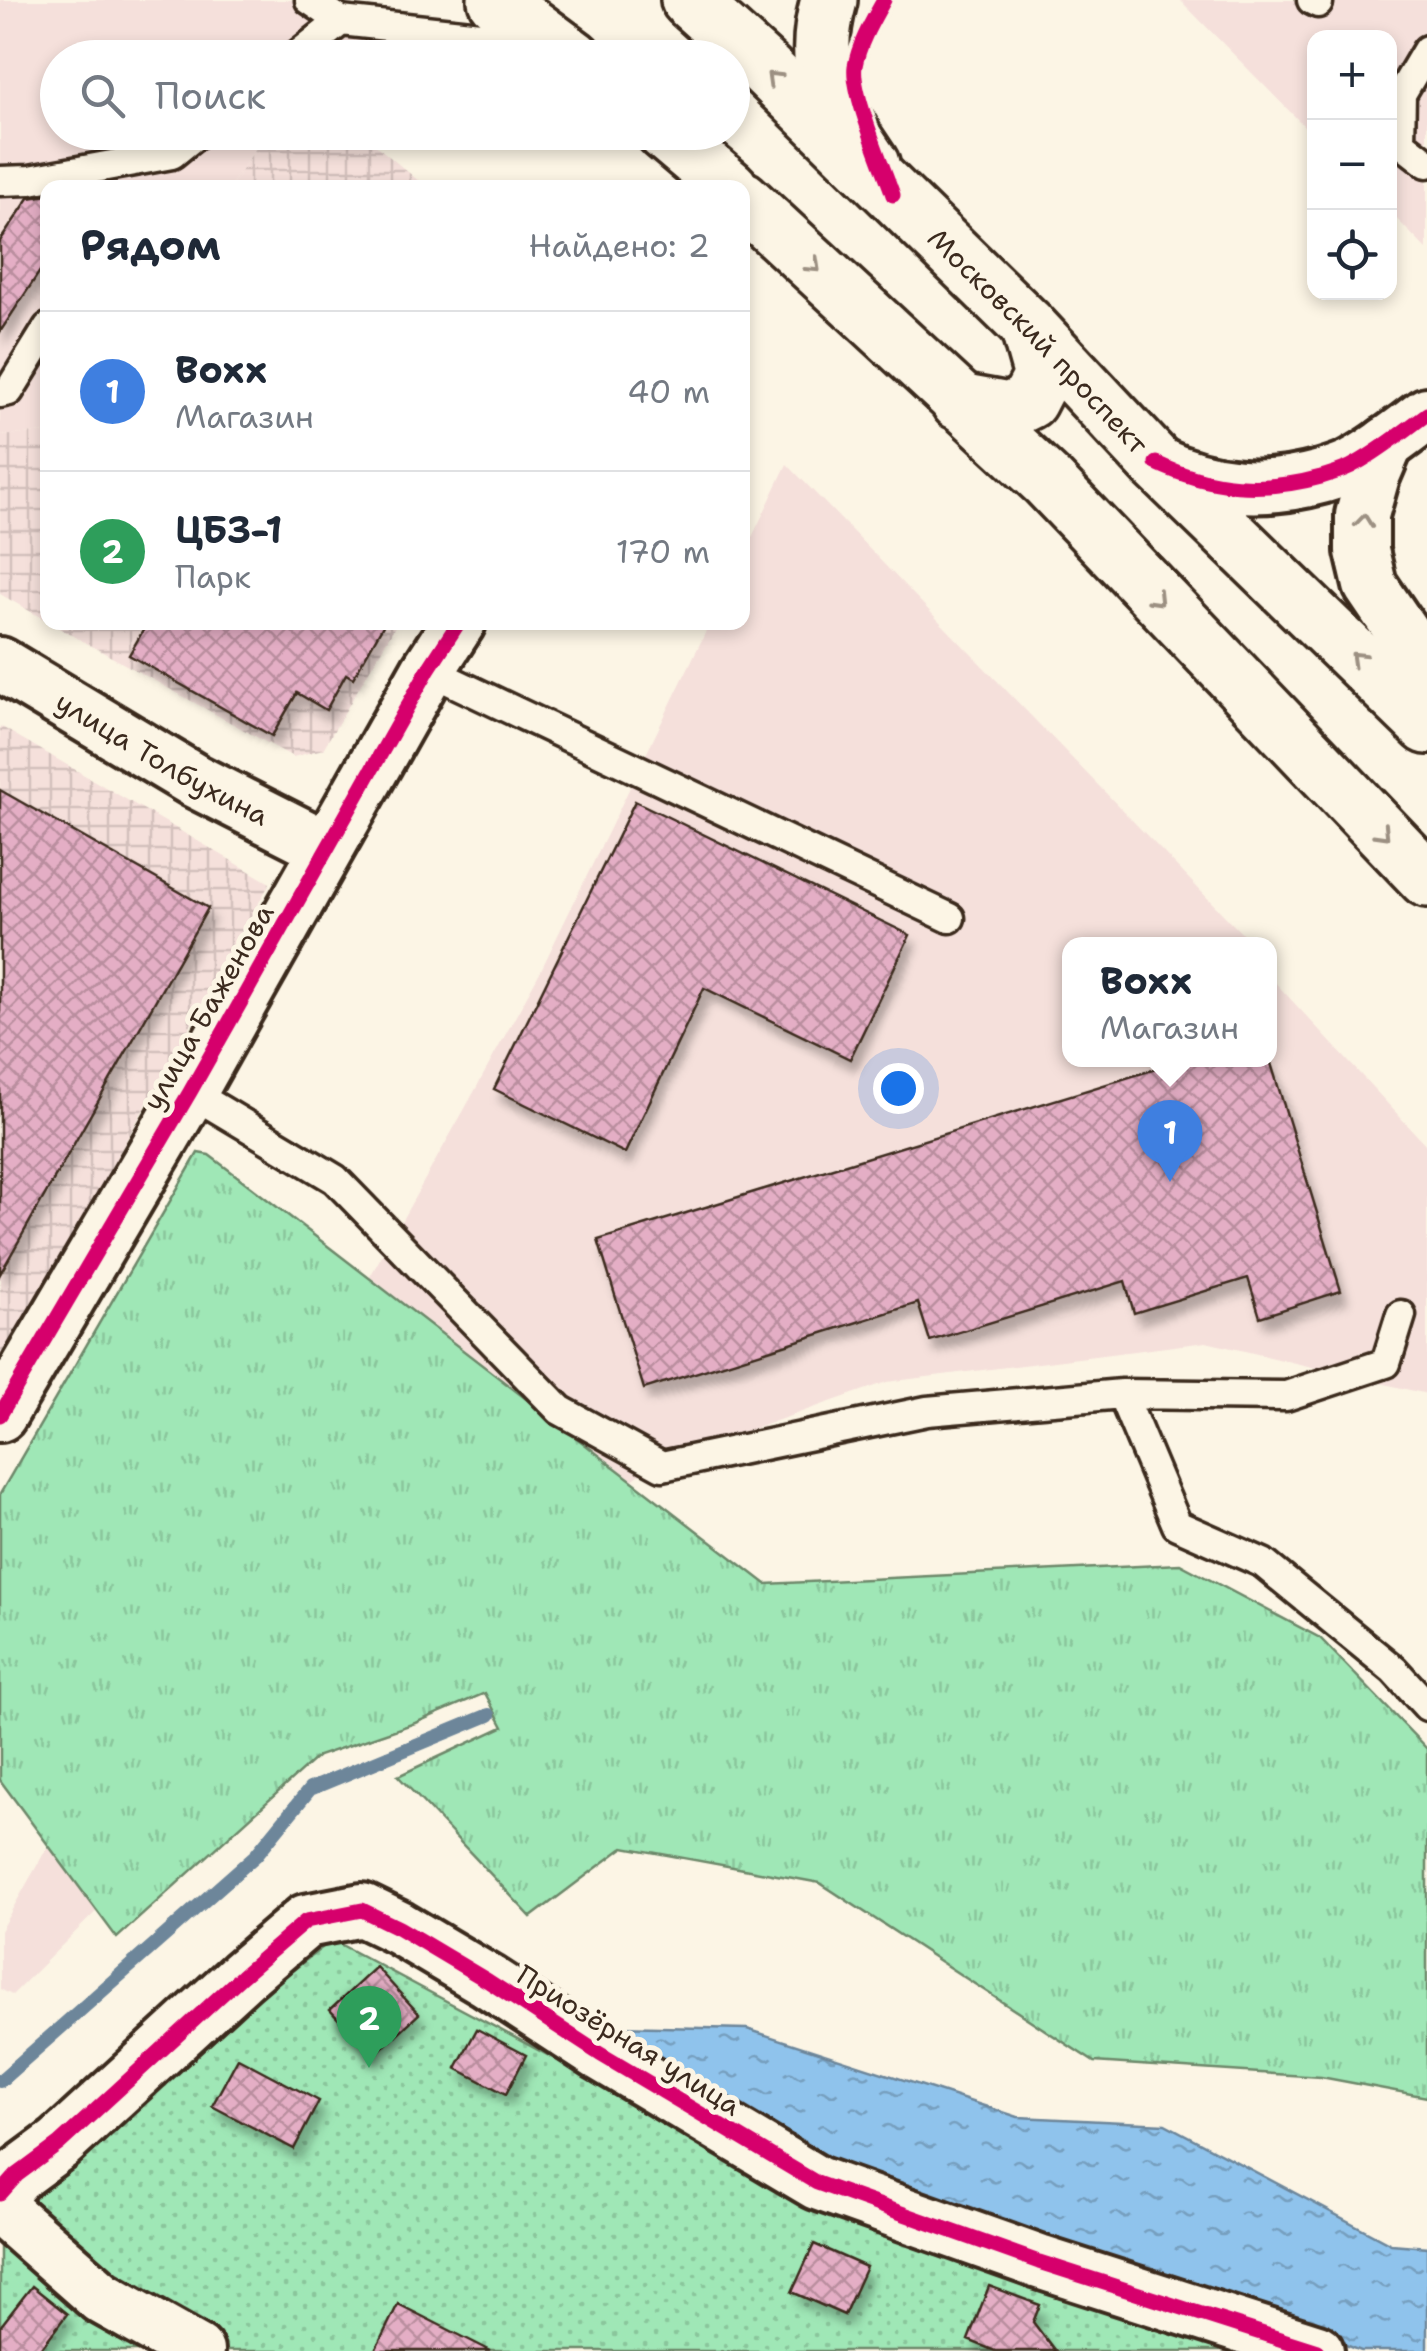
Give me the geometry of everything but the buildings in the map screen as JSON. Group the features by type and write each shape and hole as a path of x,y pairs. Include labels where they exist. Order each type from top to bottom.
{"main road":[{"path":"496,0 551,40"},
{"name":"Московский проспект","path":"689,0 733,40"},
{"path":"829,0 822,26 824,70 851,136 893,194"},
{"name":"Московский проспект","path":"750,56 1028,326 1156,463 1427,726"},
{"path":"685,150 721,180"},
{"path":"750,206 1046,481 1427,879"},
{"path":"960,402 1009,412 1029,401 1042,376 1028,326"},
{"path":"1046,481 1036,437 1046,420 1064,405 1111,414"}],"street":[{"path":"1156,463 1183,476 1216,484 1265,486 1301,482 1355,465 1407,429"},
{"path":"1407,429 1373,476 1362,515 1362,550 1370,586 1427,669"},
{"name":"улица Баженова","path":"0,1415 454,630"},
{"name":"улица Толбухина","path":"0,664 195,781 326,848"},
{"name":"Приозёрная улица","path":"0,2194 16,2175 59,2144 306,1921 362,1910 400,1928 600,2054 817,2183 1039,2262 1317,2351"},
{"path":"0,2208 101,2297 198,2351"}],"lane":[{"path":"310,0 341,21 484,40"},
{"path":"317,40 341,21"},
{"path":"1427,50 1401,94 1400,142 1427,163"},
{"path":"0,181 30,180 177,150"},
{"path":"139,180 152,157"},
{"path":"0,393 9,391 40,341"},
{"path":"428,670 950,918"},
{"path":"190,1092 334,1179 560,1410 662,1466 927,1411 1122,1394 1286,1396 1386,1363 1401,1315"},
{"path":"1122,1394 1178,1525 1263,1563 1394,1670 1427,1706"}],"shaded area":[{"path":"0,0 341,0 400,40 40,40 40,150 255,150 235,180 40,180 40,433 0,436"},
{"path":"1180,0 1427,0 1427,250 1397,219 1397,30 1307,30 1307,129"},
{"path":"255,150 381,150 418,180 235,180"},
{"path":"40,433 40,617 0,594 0,436"},
{"path":"787,464 1245,937 1062,937 1062,1067 1277,1067 1277,985 1427,1146 1427,1394 1206,1342 887,1382 656,1463 279,1730 12,1995 0,1989 0,1931 540,972 707,630 750,630 750,541"},
{"path":"63,630 393,630 323,749 293,757"},
{"path":"0,726 270,883 0,1366"}],"green space":[{"path":"198,1153 209,1155 237,1176 766,1584 1180,1564 1320,1638 1427,1749 1427,2097 1321,2077 1094,2062 820,1883 624,1847 531,1917 398,1776 503,1727 485,1693 415,1723 318,1756 117,1938 0,1780 0,1494"},
{"path":"332,1940 840,2211 1067,2299 1232,2351 0,2351 0,2196"}],"water":[{"path":"615,2026 747,2029 1018,2117 1165,2124 1391,2244 1427,2247 1427,2351 1361,2351 1270,2315 795,2165"}],"waterway":[{"path":"0,2081 256,1855 310,1789 489,1715"}],"cycle path":[{"path":"884,0 860,49 855,78 893,195"},
{"path":"1156,463 1197,478 1237,486 1300,482 1353,465 1427,414"},
{"path":"0,1415 454,630"},
{"path":"0,2194 306,1921 362,1910 488,1981 600,2054 817,2183 1039,2262 1317,2351"}],"place":[{"name":"Boxx","path":"1170,1182"},
{"name":"ЦБЗ-1","path":"369,2068"}]}
